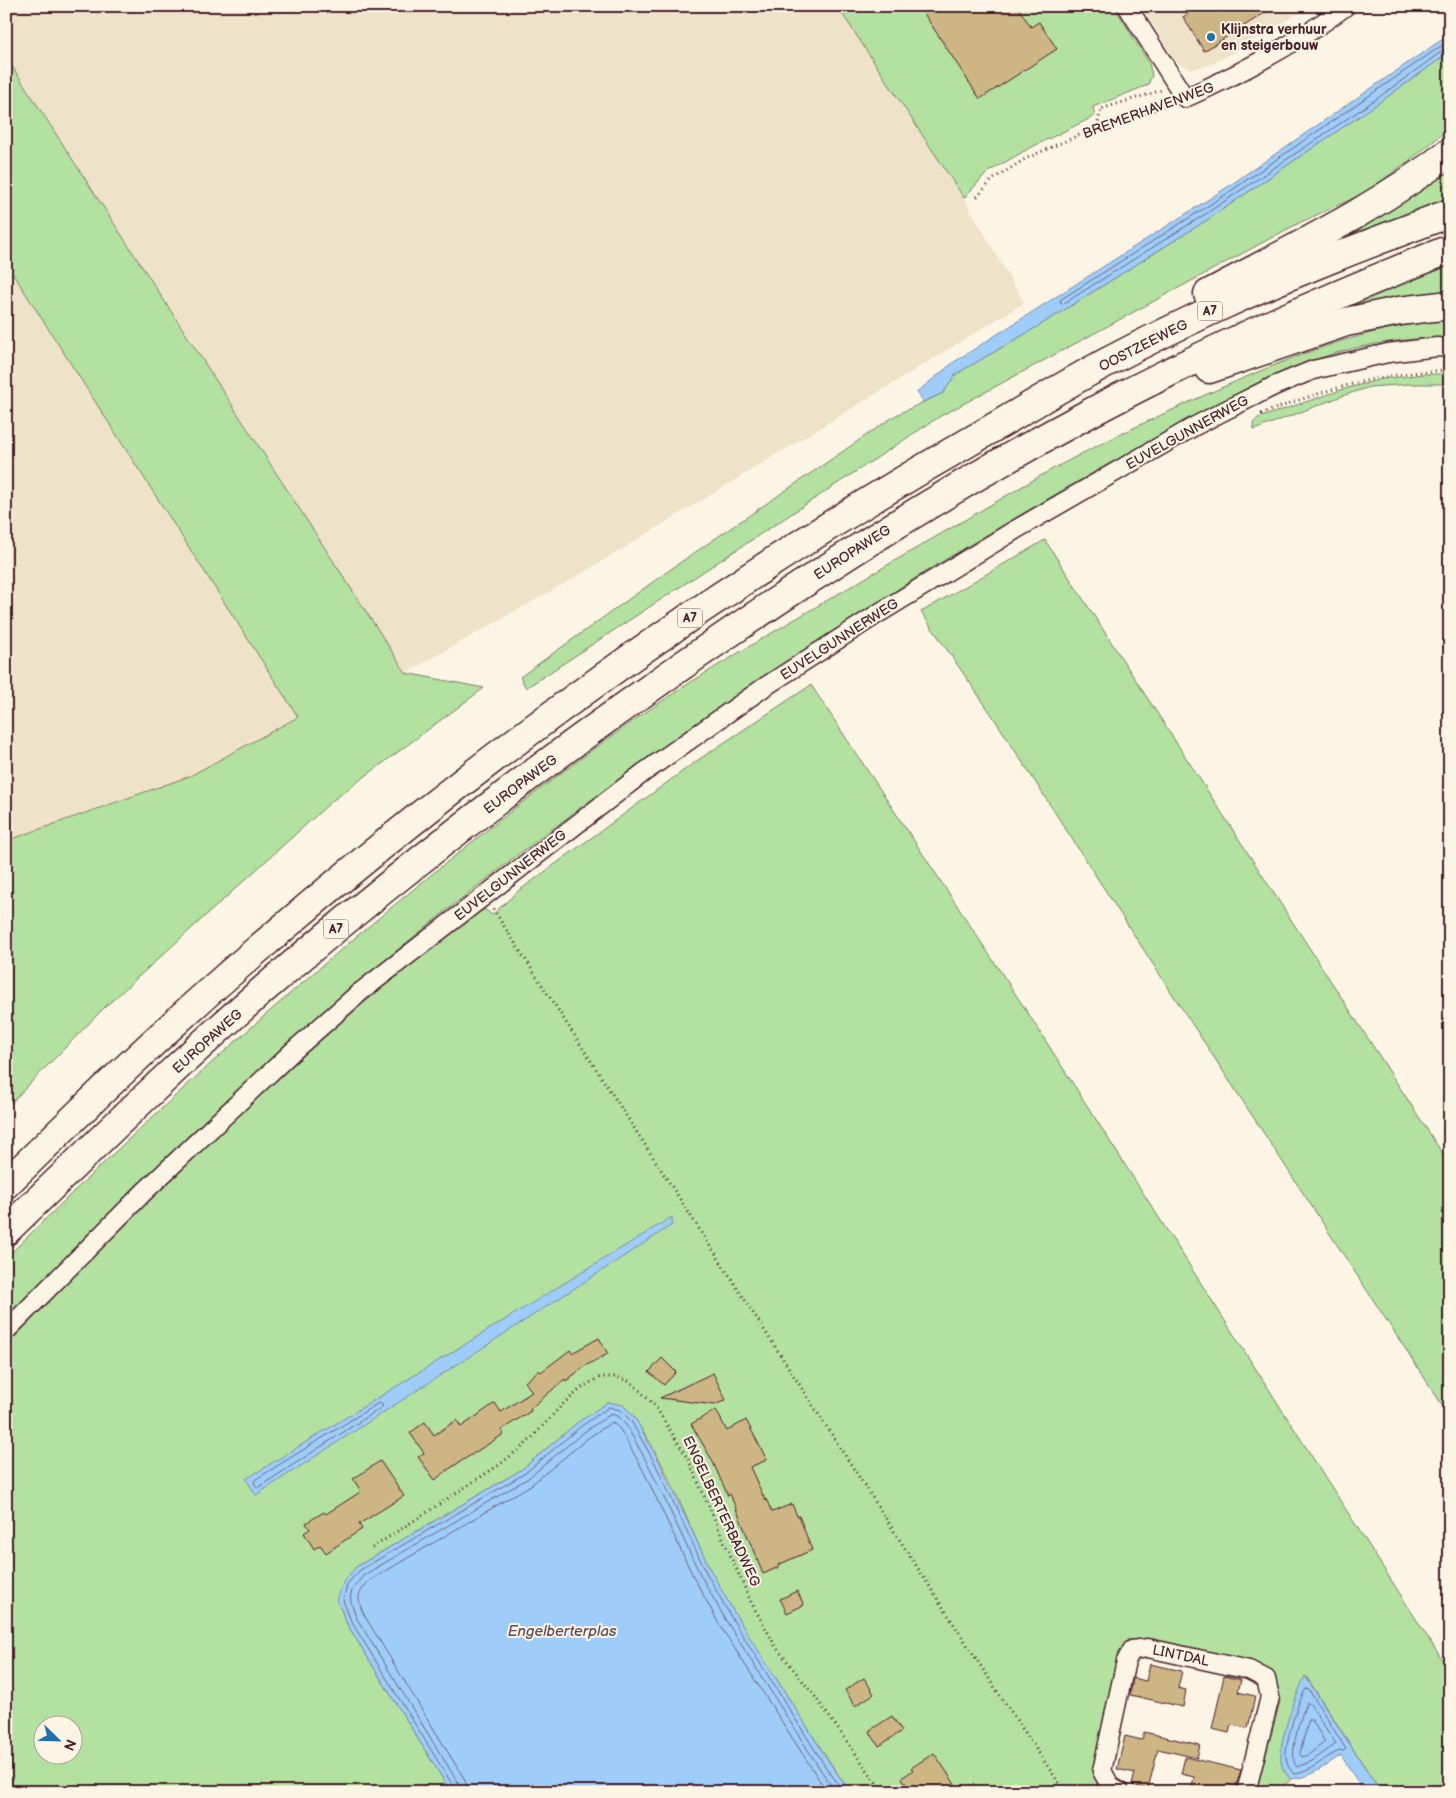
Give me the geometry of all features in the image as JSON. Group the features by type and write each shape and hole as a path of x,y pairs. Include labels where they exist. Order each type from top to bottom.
{"highway":[{"name":"A7","path":"6,1184 162,1035 254,952 412,821 628,660 855,509 923,467 982,434 1089,363 1193,302 1388,196 1450,152"},
{"name":"OOSTZEEWEG","path":"982,434 1108,361 1223,305 1376,241 1450,213"},
{"name":"A7","path":"1090,413 1202,356 1309,307 1450,249"},
{"name":"A7","path":"1090,413 1182,378 1263,352 1346,322 1390,312 1450,305"},
{"name":"EUROPAWEG","path":"6,1230 177,1067 257,996 385,888 486,809 684,664 795,588 884,531 1090,413"}],"street":[{"path":"1127,6 1181,92"},
{"name":"BREMERHAVENWEG","path":"1181,92 1260,63 1296,42 1346,6"},
{"name":"EUVELGUNNERWEG","path":"6,1331 144,1192 292,1052 359,993 643,773 779,677 1015,530 1194,426 1313,370 1380,354 1437,347 1450,348"},
{"name":"LINTDAL","path":"1120,1792 1111,1787 1102,1770 1126,1661 1132,1650 1148,1648 1249,1670 1266,1679 1270,1696 1246,1792"}],"path":[{"name":"BREMERHAVENWEG","path":"976,197 992,180 1025,159 1097,127 1141,115 1181,92"},
{"path":"1097,127 1101,109 1181,92"},
{"name":"EUVELGUNNERWEG","path":"1258,415 1326,390 1359,381 1398,374 1450,370"},
{"path":"491,906 995,1688 1066,1792"},
{"name":"ENGELBERTERBADWEG","path":"372,1548 499,1465 528,1442 561,1406 584,1386 600,1377 618,1377 631,1382 655,1406 688,1459 751,1602 776,1648 816,1698 883,1792"}],"shaded area":[{"path":"6,6 837,6 964,198 1024,303 581,574 406,673 6,57"},
{"name":"Klijnstra verhuur en steigerbouw","path":"1141,6 1310,6 1212,64 1193,69 1184,67 1174,59"},
{"path":"6,263 298,717 190,776 9,840 6,868"}],"green space":[{"path":"837,6 1114,6 1149,63 1152,75 1148,85 1093,107 1095,116 1028,149 988,172 964,198"},
{"path":"1450,52 1450,128 1365,193 1299,223 939,417 526,688 520,677 678,564 896,415 943,393 956,374 1037,327 1210,218"},
{"path":"6,57 406,673 484,688 332,801 104,1008 6,1108 6,868 9,840 190,776 298,717 6,263"},
{"path":"1450,162 1450,199 1303,257"},
{"path":"1450,261 1450,297 1285,335 1368,293"},
{"path":"1450,320 1450,338 1386,342 1325,356 1273,376 1190,419 1068,487 924,573 699,723 470,891 360,981 267,1063 191,1134 6,1319 6,1258 91,1175 266,1014 356,937 515,808 596,747 680,689 778,629 1049,471 1107,441 1234,382 1294,357 1386,329"},
{"path":"1423,374 1450,374 1450,384 1370,387 1254,430 1253,423 1258,418 1344,389 1382,379"},
{"path":"1045,540 1450,1165 1450,1417 992,715 921,612"},
{"path":"811,685 1022,1004 1450,1672 1450,1792 1381,1792 1306,1676 1290,1778 1292,1779 1275,1792 1256,1792 1280,1701 1274,1680 1263,1671 1128,1639 1096,1774 1097,1785 1101,1792 850,1792 733,1611 700,1549 661,1462 637,1422 623,1405 577,1423 521,1470 356,1567 337,1600 347,1624 451,1792 6,1792 6,1346 149,1199 269,1086 393,978 478,909 486,910 492,915 517,892 698,760"}],"water":[{"path":"1450,34 1450,52 1377,104 1210,218 1037,327 956,374 943,393 923,402 917,392 954,362 1220,192"},
{"path":"672,1217 672,1225 256,1495 246,1479"},
{"name":"Engelberterplas","path":"608,1402 623,1405 635,1418 659,1461 710,1569 735,1614 850,1792 451,1792 347,1624 337,1600 344,1581 356,1567 521,1470 577,1423"},
{"path":"1305,1676 1381,1792 1364,1792 1341,1755 1317,1771 1298,1778 1290,1779 1283,1769 1281,1749 1287,1722"}],"building":[{"path":"919,6 1017,6 1031,27 1039,22 1057,49 980,99"},
{"path":"1199,6 1276,6 1204,51 1183,17"},
{"path":"599,1338 608,1354 585,1366 566,1381 565,1379 530,1409 531,1411 501,1430 504,1434 435,1480 418,1457 424,1453 410,1433 425,1422 434,1435 457,1420 461,1427 495,1403 501,1412 532,1392 525,1382 539,1370 541,1372 570,1350 572,1353"},
{"path":"662,1358 676,1372 664,1385 649,1372"},
{"path":"713,1373 726,1400 715,1405 660,1398"},
{"path":"716,1410 727,1431 746,1420 767,1460 750,1467 765,1500 772,1512 792,1504 797,1516 799,1516 812,1550 763,1574 730,1494 728,1496 712,1460 691,1424"},
{"path":"380,1461 404,1496 359,1524 362,1529 326,1553 320,1545 314,1549 304,1533 310,1529 306,1523 324,1512 326,1514 361,1491 353,1479"},
{"path":"797,1591 804,1605 787,1613 780,1599"},
{"path":"1150,1664 1182,1671 1178,1688 1186,1690 1183,1707 1130,1695 1133,1678 1146,1681"},
{"path":"1224,1676 1241,1680 1238,1692 1255,1696 1248,1728 1231,1725 1229,1733 1212,1729"},
{"path":"864,1678 874,1694 855,1706 845,1690"},
{"path":"892,1716 902,1731 879,1746 869,1731"},
{"path":"1144,1732 1200,1745 1197,1758 1158,1749 1148,1789 1132,1785 1135,1773 1117,1769 1125,1736 1142,1740"},
{"path":"934,1753 960,1792 911,1792 902,1778 913,1770 911,1768"},
{"path":"1185,1757 1241,1770 1236,1786 1226,1784 1225,1792 1191,1792 1194,1777 1181,1774"}],"place":[{"name":"Klijnstra verhuur en steigerbouw","path":"1211,37"}]}
